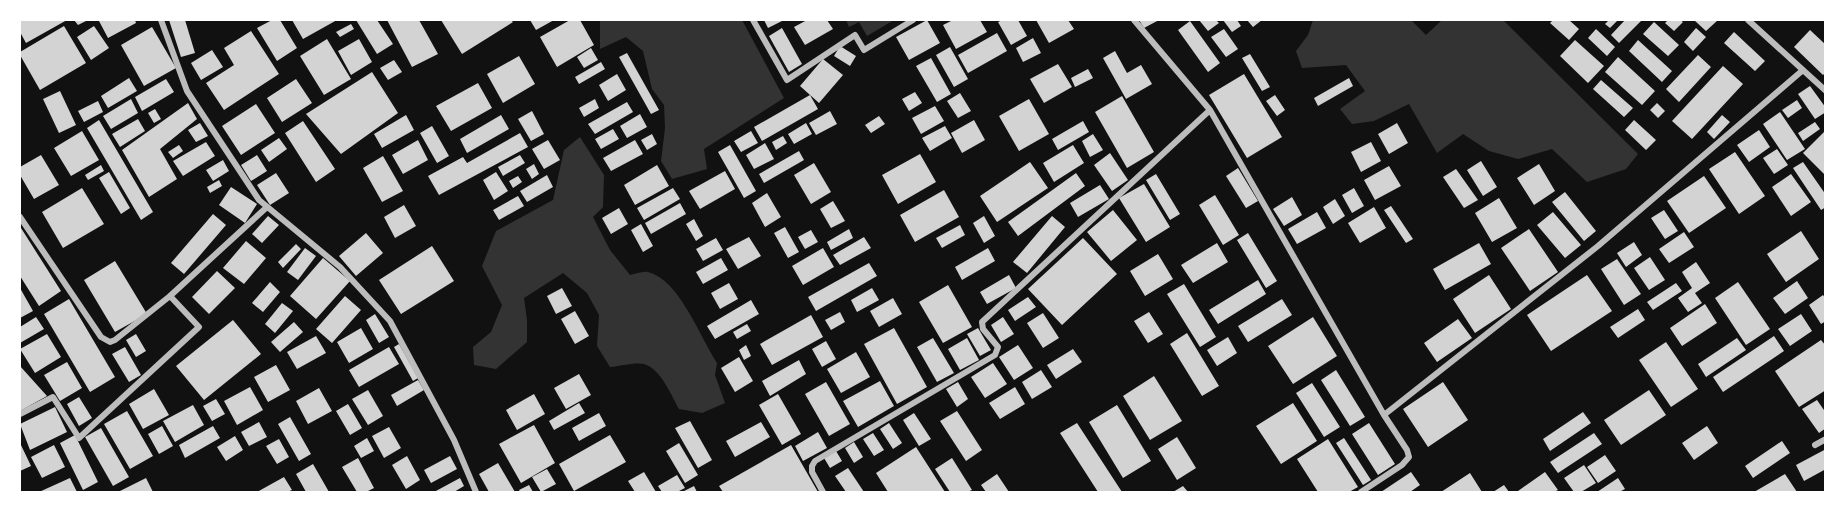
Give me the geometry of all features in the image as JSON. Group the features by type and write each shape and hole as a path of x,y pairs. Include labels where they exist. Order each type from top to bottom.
{"street":[{"path":"161,20 186,92 259,200 340,267 390,321 454,440 476,492"},
{"path":"753,20 787,80 855,35 864,50 912,20"},
{"path":"1134,20 1210,110 1384,415 1407,450 1409,457 1402,465 1361,492"},
{"path":"1748,20 1826,91"},
{"path":"1384,415 1598,246 1803,70"},
{"path":"823,492 812,472 815,460 995,355 998,347 983,329 982,322 1210,110"},
{"path":"20,217 101,337 110,342 116,340 170,296 267,207"},
{"path":"20,414 53,396 79,438 200,327 170,296"},
{"path":"1815,445 1826,439"}],"shaded area":[{"path":"600,20 742,20 784,98 704,149 707,169 672,179 661,161 665,128 664,105 652,89 643,51 626,37 600,49"},
{"path":"846,20 894,20 867,36 859,22 849,27"},
{"path":"1313,20 1411,20 1426,35 1442,20 1503,20 1638,154 1626,169 1587,182 1552,149 1518,159 1489,151 1463,134 1437,153 1409,104 1374,121 1352,124 1340,109 1365,91 1346,65 1302,68 1296,51 1308,35"},
{"path":"580,137 604,175 603,207 593,217 610,250 630,275 648,272 670,286 688,311 717,363 715,375 725,403 702,413 679,409 665,383 650,367 636,363 610,367 597,346 599,315 587,293 563,273 524,298 527,342 496,369 474,365 473,347 491,332 502,305 482,266 496,231 553,200 564,150"}],"building":[{"path":"20,20 67,20 26,43 20,32"},
{"path":"74,20 88,20 78,25"},
{"path":"135,20 136,23 108,38 99,21"},
{"path":"169,20 185,20 195,53 181,57"},
{"path":"272,20 280,20 297,48 277,61 257,28"},
{"path":"292,20 337,20 303,39"},
{"path":"356,20 377,20 393,44 377,54"},
{"path":"387,20 419,20 438,54 412,67"},
{"path":"441,20 511,20 513,22 462,54"},
{"path":"530,20 554,20 536,30"},
{"path":"570,20 580,20 594,45 557,67 540,37"},
{"path":"764,20 784,20 768,28"},
{"path":"807,20 827,20 833,29 805,45 794,27"},
{"path":"927,20 940,43 909,60 896,37"},
{"path":"953,20 980,20 987,32 956,49 943,25"},
{"path":"1018,20 1027,36 1011,45 998,22"},
{"path":"1036,20 1068,20 1074,29 1049,43"},
{"path":"1139,20 1159,20 1144,28"},
{"path":"1199,20 1216,20 1219,23 1208,31"},
{"path":"1223,20 1237,20 1241,26 1232,32"},
{"path":"1247,20 1262,20 1253,27"},
{"path":"1553,20 1569,20 1579,29 1569,40 1550,23"},
{"path":"1609,20 1618,20 1610,28 1605,24"},
{"path":"1625,20 1641,21 1619,43 1611,35"},
{"path":"1668,20 1683,22 1674,31 1665,23"},
{"path":"1694,20 1718,20 1706,31"},
{"path":"1190,21 1220,63 1208,72 1178,30"},
{"path":"1654,22 1679,45 1668,56 1643,34"},
{"path":"351,24 354,29 340,37 336,32"},
{"path":"64,26 86,63 40,90 20,52"},
{"path":"94,26 109,48 91,60 77,37"},
{"path":"152,27 176,68 144,86 121,45"},
{"path":"782,28 802,64 789,72 769,36"},
{"path":"1696,28 1706,37 1693,51 1684,42"},
{"path":"1224,29 1238,49 1226,57 1211,37"},
{"path":"1596,29 1615,47 1607,56 1588,38"},
{"path":"1810,30 1826,45 1826,72 1823,75 1794,47"},
{"path":"251,31 279,74 224,110 206,83 234,65 224,48"},
{"path":"1734,32 1765,61 1755,71 1724,43"},
{"path":"997,33 1007,51 968,73 958,55"},
{"path":"1033,38 1041,53 1023,62 1016,48"},
{"path":"327,39 351,79 324,95 300,56"},
{"path":"359,39 372,62 351,75 338,51"},
{"path":"1575,40 1604,66 1588,83 1560,56"},
{"path":"1638,40 1672,71 1662,82 1629,51"},
{"path":"840,46 856,56 850,66 834,56"},
{"path":"950,47 968,79 954,87 936,55"},
{"path":"591,48 598,60 584,68 577,57"},
{"path":"212,50 223,67 201,80 191,63"},
{"path":"1115,51 1127,73 1141,65 1152,84 1126,99 1103,58"},
{"path":"627,53 659,110 651,114 619,57"},
{"path":"1250,54 1270,87 1262,91 1242,58"},
{"path":"1698,55 1711,67 1679,102 1666,89"},
{"path":"519,56 535,84 503,103 487,74"},
{"path":"1618,57 1655,91 1642,105 1605,72"},
{"path":"931,58 951,94 937,102 916,66"},
{"path":"823,59 843,75 819,103 800,86"},
{"path":"394,60 402,72 388,80 380,68"},
{"path":"601,62 605,69 579,84 575,77"},
{"path":"1058,64 1072,87 1044,103 1030,79"},
{"path":"1723,66 1743,84 1692,139 1672,121"},
{"path":"1088,69 1093,78 1075,87 1071,78"},
{"path":"372,72 398,113 341,154 306,114"},
{"path":"617,74 626,90 608,101 599,85"},
{"path":"1244,74 1282,137 1247,158 1209,95"},
{"path":"129,78 137,91 108,108 101,96"},
{"path":"1349,78 1353,86 1318,106 1314,98"},
{"path":"166,79 174,92 142,111 135,97"},
{"path":"296,79 312,103 282,122 267,98"},
{"path":"1601,80 1633,108 1624,117 1593,89"},
{"path":"478,83 492,108 451,131 436,106"},
{"path":"1810,86 1826,108 1826,112 1815,119 1798,94"},
{"path":"60,91 76,125 59,133 43,99"},
{"path":"915,92 922,103 909,111 902,99"},
{"path":"960,93 971,111 958,118 947,101"},
{"path":"810,95 818,109 762,141 754,127"},
{"path":"1275,95 1285,110 1277,116 1266,101"},
{"path":"1122,96 1154,152 1127,168 1095,112"},
{"path":"131,99 138,113 111,129 103,116"},
{"path":"595,99 599,108 584,117 579,108"},
{"path":"1029,99 1049,134 1019,151 999,116"},
{"path":"1797,100 1802,108 1788,118 1782,110"},
{"path":"98,101 103,112 84,122 78,111"},
{"path":"627,102 633,112 595,134 588,124"},
{"path":"188,103 197,119 160,149 177,179 149,197 122,150"},
{"path":"1657,103 1665,111 1658,118 1650,110"},
{"path":"256,104 275,133 241,155 222,126"},
{"path":"935,106 944,121 921,134 912,118"},
{"path":"155,109 161,119 154,123 148,113"},
{"path":"532,111 544,134 531,141 518,119"},
{"path":"830,111 837,124 816,135 809,123"},
{"path":"1780,112 1805,149 1787,160 1763,124"},
{"path":"640,114 647,127 627,138 620,126"},
{"path":"406,115 414,130 382,148 374,134"},
{"path":"501,115 509,129 467,153 460,139"},
{"path":"1722,115 1730,122 1714,139 1707,132"},
{"path":"879,116 885,124 871,133 865,125"},
{"path":"138,119 145,131 120,147 112,134"},
{"path":"99,120 153,212 141,220 87,128"},
{"path":"974,120 985,140 962,153 951,133"},
{"path":"1634,120 1656,140 1646,150 1625,130"},
{"path":"303,121 335,169 316,182 285,133"},
{"path":"1083,121 1089,132 1058,150 1052,139"},
{"path":"1815,122 1820,129 1803,141 1798,133"},
{"path":"200,123 208,136 196,142 188,130"},
{"path":"806,123 812,134 794,144 788,134"},
{"path":"1397,123 1408,143 1389,154 1378,134"},
{"path":"432,126 449,156 437,163 420,133"},
{"path":"945,126 952,138 930,151 922,138"},
{"path":"613,129 619,139 601,149 595,139"},
{"path":"1759,130 1770,147 1749,162 1737,145"},
{"path":"1826,130 1826,173 1824,174 1803,153"},
{"path":"82,131 99,160 71,176 54,148"},
{"path":"751,131 758,143 741,152 734,141"},
{"path":"520,133 528,147 439,195 428,176 463,157 467,163"},
{"path":"652,134 657,144 647,150 641,140"},
{"path":"1093,134 1103,150 1090,157 1082,141"},
{"path":"783,136 787,143 776,150 772,142"},
{"path":"279,138 287,149 269,162 261,150"},
{"path":"418,140 428,160 403,174 392,155"},
{"path":"548,140 560,160 544,169 532,149"},
{"path":"635,140 643,154 611,171 603,158"},
{"path":"206,142 215,156 183,176 173,161"},
{"path":"1371,142 1381,161 1361,172 1351,152"},
{"path":"765,143 774,159 754,169 746,155"},
{"path":"179,145 183,151 173,158 168,152"},
{"path":"730,145 756,191 744,198 718,152"},
{"path":"1073,145 1084,163 1054,182 1043,163"},
{"path":"1777,149 1788,165 1774,174 1763,158"},
{"path":"799,151 804,160 764,183 759,174"},
{"path":"1735,152 1765,196 1739,214 1709,169"},
{"path":"1110,153 1128,180 1112,191 1094,165"},
{"path":"920,154 936,182 898,204 882,175"},
{"path":"41,155 59,185 34,199 20,175 20,167"},
{"path":"257,155 267,171 251,181 241,165"},
{"path":"520,155 525,163 503,176 498,167"},
{"path":"383,156 403,191 382,202 363,168"},
{"path":"223,160 229,171 213,181 206,170"},
{"path":"1481,161 1497,187 1483,196 1467,170"},
{"path":"1030,162 1048,188 997,222 980,196"},
{"path":"1803,162 1826,195 1826,207 1821,210 1793,168"},
{"path":"814,163 831,192 811,204 794,175"},
{"path":"534,164 539,174 532,179 526,169"},
{"path":"1539,164 1555,191 1534,205 1517,178"},
{"path":"101,165 104,171 88,180 85,175"},
{"path":"657,165 669,186 635,205 624,185"},
{"path":"1389,166 1401,186 1375,200 1364,180"},
{"path":"1238,168 1258,201 1246,208 1226,176"},
{"path":"1456,169 1478,200 1464,208 1443,177"},
{"path":"725,171 735,189 700,209 689,191"},
{"path":"109,172 130,208 121,214 99,178"},
{"path":"496,172 508,191 494,200 483,180"},
{"path":"276,173 289,193 270,205 257,185"},
{"path":"1076,173 1085,186 1018,236 1008,222"},
{"path":"1156,174 1180,214 1170,220 1146,180"},
{"path":"1791,174 1811,202 1791,216 1772,187"},
{"path":"547,175 553,187 527,202 520,191"},
{"path":"518,176 522,182 513,188 509,181"},
{"path":"1704,176 1726,208 1689,233 1667,201"},
{"path":"219,180 222,186 210,193 207,187"},
{"path":"1144,184 1170,227 1146,242 1119,198"},
{"path":"1100,185 1109,199 1078,217 1070,203"},
{"path":"231,187 257,204 245,223 219,205"},
{"path":"82,188 104,224 63,248 42,212"},
{"path":"673,188 680,199 644,220 637,208"},
{"path":"1354,188 1364,206 1352,213 1342,195"},
{"path":"944,190 959,217 915,242 900,215"},
{"path":"1565,192 1596,231 1584,241 1552,202"},
{"path":"767,193 781,217 765,227 752,203"},
{"path":"1215,195 1239,235 1223,245 1199,205"},
{"path":"518,196 524,206 499,220 493,210"},
{"path":"1292,197 1302,215 1284,226 1273,209"},
{"path":"1499,198 1517,228 1492,242 1475,213"},
{"path":"1335,199 1345,216 1333,224 1323,207"},
{"path":"833,201 845,221 831,228 820,209"},
{"path":"680,203 686,214 651,234 645,223"},
{"path":"404,205 416,226 395,238 384,217"},
{"path":"1391,206 1413,239 1406,243 1384,210"},
{"path":"1374,207 1386,228 1360,243 1348,223"},
{"path":"619,208 628,224 611,234 602,218"},
{"path":"1113,210 1137,240 1111,261 1087,232"},
{"path":"1664,210 1678,231 1665,239 1651,218"},
{"path":"1317,212 1326,228 1297,244 1288,229"},
{"path":"1553,212 1581,245 1565,258 1537,225"},
{"path":"213,214 226,225 184,274 171,263"},
{"path":"268,216 279,225 262,243 252,234"},
{"path":"984,216 995,236 984,243 973,223"},
{"path":"1052,216 1065,227 1027,273 1013,262"},
{"path":"694,219 703,236 696,241 686,224"},
{"path":"641,224 653,246 643,252 631,230"},
{"path":"960,225 965,235 942,248 936,238"},
{"path":"785,227 799,252 788,258 774,233"},
{"path":"21,228 61,291 39,306 20,276"},
{"path":"849,229 853,238 831,250 827,242"},
{"path":"1529,229 1558,272 1530,291 1501,248"},
{"path":"811,230 818,242 805,249 798,237"},
{"path":"1801,231 1819,259 1786,282 1767,254"},
{"path":"1684,232 1694,247 1669,263 1659,249"},
{"path":"366,233 383,253 356,276 339,256"},
{"path":"1248,233 1277,281 1266,288 1237,240"},
{"path":"749,237 761,256 738,269 726,249"},
{"path":"864,237 871,248 840,265 833,255"},
{"path":"716,238 723,250 703,261 696,249"},
{"path":"1083,238 1117,274 1062,325 1028,289"},
{"path":"246,241 266,258 244,284 223,268"},
{"path":"1634,242 1642,255 1626,267 1617,253"},
{"path":"1217,243 1228,262 1193,283 1181,265"},
{"path":"1479,243 1491,264 1445,290 1433,269"},
{"path":"296,244 301,249 283,268 278,262"},
{"path":"432,246 454,281 401,314 379,280"},
{"path":"305,248 316,256 298,280 287,272"},
{"path":"823,248 834,267 803,285 792,266"},
{"path":"988,248 995,261 962,280 955,267"},
{"path":"1158,254 1173,279 1145,296 1130,271"},
{"path":"1650,257 1665,280 1649,290 1634,268"},
{"path":"323,258 350,281 316,319 290,296"},
{"path":"721,258 728,270 703,284 696,272"},
{"path":"1617,259 1641,294 1624,305 1601,269"},
{"path":"115,261 147,314 115,332 84,280"},
{"path":"1696,262 1710,283 1695,293 1702,303 1688,312 1678,298 1692,288 1682,272"},
{"path":"869,263 877,276 816,311 808,297"},
{"path":"217,271 235,288 209,314 192,297"},
{"path":"1009,275 1016,288 987,304 980,292"},
{"path":"1489,275 1511,309 1475,333 1453,299"},
{"path":"1587,275 1612,311 1551,351 1527,315"},
{"path":"1258,280 1266,294 1218,324 1209,310"},
{"path":"1797,281 1808,298 1785,314 1773,298"},
{"path":"270,282 280,292 263,312 252,303"},
{"path":"1738,282 1770,329 1746,345 1715,298"},
{"path":"729,283 738,299 720,309 711,293"},
{"path":"1676,283 1682,291 1653,310 1647,302"},
{"path":"1184,284 1216,337 1200,347 1167,294"},
{"path":"948,285 972,327 943,343 919,302"},
{"path":"20,288 33,311 20,318"},
{"path":"562,288 572,306 556,314 547,296"},
{"path":"872,288 879,300 857,312 851,300"},
{"path":"1823,295 1826,299 1826,321 1821,324 1809,305"},
{"path":"345,296 361,310 332,343 316,329"},
{"path":"1028,297 1036,307 1015,321 1008,310"},
{"path":"893,298 902,314 879,327 870,311"},
{"path":"69,299 115,377 90,392 44,314"},
{"path":"1282,299 1292,315 1248,342 1238,326"},
{"path":"751,300 759,314 715,339 707,326"},
{"path":"282,303 293,311 275,333 265,324"},
{"path":"1705,304 1717,323 1682,346 1670,328"},
{"path":"1638,309 1645,320 1618,338 1610,327"},
{"path":"575,311 589,336 575,344 561,319"},
{"path":"840,312 845,322 831,330 825,320"},
{"path":"1149,312 1163,334 1148,343 1134,321"},
{"path":"1043,313 1059,338 1043,348 1027,323"},
{"path":"375,314 389,337 379,343 366,320"},
{"path":"1801,314 1812,331 1790,346 1778,329"},
{"path":"811,315 823,337 772,365 760,344"},
{"path":"36,317 44,329 20,343 20,327"},
{"path":"1003,317 1014,334 1001,342 991,325"},
{"path":"1313,317 1337,356 1293,384 1268,346"},
{"path":"1458,319 1472,338 1437,362 1424,343"},
{"path":"233,320 261,354 204,400 176,366"},
{"path":"294,322 303,332 280,352 271,342"},
{"path":"747,324 751,331 737,339 733,332"},
{"path":"361,328 373,349 349,363 337,342"},
{"path":"894,328 927,387 897,404 864,344"},
{"path":"978,328 991,350 980,356 967,334"},
{"path":"1187,333 1219,386 1202,396 1170,344"},
{"path":"47,334 61,357 35,373 20,349"},
{"path":"136,334 146,351 136,357 126,340"},
{"path":"316,336 326,353 297,369 287,352"},
{"path":"1774,336 1784,351 1723,392 1713,377"},
{"path":"1228,337 1237,353 1217,366 1207,350"},
{"path":"933,338 954,373 937,382 917,347"},
{"path":"967,338 979,360 960,370 948,349"},
{"path":"1737,338 1746,350 1706,377 1698,364"},
{"path":"1821,340 1826,346 1826,390 1799,407 1775,371"},
{"path":"826,341 836,359 822,367 812,349"},
{"path":"1666,342 1698,389 1671,407 1639,360"},
{"path":"399,344 418,378 413,381 394,347"},
{"path":"746,345 751,356 744,360 739,350"},
{"path":"1018,345 1033,368 1014,380 999,357"},
{"path":"125,347 141,375 129,382 112,354"},
{"path":"389,347 399,364 359,387 349,370"},
{"path":"1073,349 1082,362 1056,379 1047,365"},
{"path":"856,352 870,377 841,393 827,369"},
{"path":"739,357 753,381 735,392 721,368"},
{"path":"799,360 806,374 770,396 762,381"},
{"path":"67,362 82,388 60,401 44,375"},
{"path":"993,363 1007,384 985,398 971,377"},
{"path":"276,365 290,390 268,402 254,377"},
{"path":"20,366 47,396 20,411"},
{"path":"1041,370 1052,387 1032,399 1022,382"},
{"path":"1336,370 1365,417 1350,426 1321,380"},
{"path":"579,374 591,395 566,409 554,388"},
{"path":"1154,376 1182,421 1150,440 1123,396"},
{"path":"418,380 424,390 397,406 391,395"},
{"path":"880,381 894,406 858,427 843,401"},
{"path":"826,382 850,424 829,436 805,394"},
{"path":"958,382 968,399 957,407 946,389"},
{"path":"1443,382 1468,420 1428,447 1403,409"},
{"path":"1312,383 1340,427 1324,437 1296,393"},
{"path":"250,387 263,410 237,425 224,401"},
{"path":"1015,387 1025,404 1000,419 989,403"},
{"path":"319,388 332,411 308,424 296,401"},
{"path":"154,389 169,415 143,429 129,404"},
{"path":"368,390 383,416 368,425 352,399"},
{"path":"1649,390 1666,415 1621,445 1604,420"},
{"path":"534,394 545,414 517,430 506,410"},
{"path":"778,394 801,434 782,445 759,405"},
{"path":"79,397 92,418 79,426 67,404"},
{"path":"216,399 225,414 212,421 203,406"},
{"path":"1817,400 1826,413 1826,428 1819,433 1802,409"},
{"path":"579,403 585,413 554,430 549,421"},
{"path":"1293,403 1317,441 1281,464 1256,426"},
{"path":"348,404 362,428 350,435 336,411"},
{"path":"193,405 204,425 175,442 163,421"},
{"path":"1117,405 1151,461 1123,478 1089,422"},
{"path":"55,407 67,432 30,450 20,424"},
{"path":"127,411 153,456 130,469 104,424"},
{"path":"957,411 982,450 966,461 940,421"},
{"path":"1583,412 1591,423 1550,451 1543,439"},
{"path":"599,413 606,426 579,441 572,428"},
{"path":"914,413 931,439 919,446 903,420"},
{"path":"290,417 311,454 299,461 278,424"},
{"path":"690,421 712,460 698,468 675,428"},
{"path":"259,422 267,437 249,446 241,432"},
{"path":"761,422 770,437 735,457 726,441"},
{"path":"889,423 902,443 893,449 880,429"},
{"path":"1077,423 1122,492 1098,492 1060,433"},
{"path":"1369,423 1395,464 1378,475 1352,434"},
{"path":"534,425 555,463 521,483 499,444"},
{"path":"162,426 173,446 159,454 148,434"},
{"path":"213,426 220,438 185,458 179,445"},
{"path":"1707,426 1718,443 1694,460 1682,443"},
{"path":"389,427 401,448 384,458 372,436"},
{"path":"101,428 129,477 113,486 85,437"},
{"path":"818,432 827,448 803,461 795,446"},
{"path":"873,433 884,450 874,456 863,439"},
{"path":"1594,433 1602,444 1558,473 1550,462"},
{"path":"75,435 98,482 83,490 60,443"},
{"path":"610,435 626,462 574,491 559,464"},
{"path":"235,436 243,450 226,461 217,447"},
{"path":"1177,437 1196,468 1177,480 1158,449"},
{"path":"367,438 374,451 361,458 354,446"},
{"path":"1344,438 1371,480 1363,485 1336,443"},
{"path":"279,439 289,457 277,464 266,446"},
{"path":"1328,439 1358,487 1349,492 1318,492 1297,459"},
{"path":"1782,441 1790,453 1753,478 1745,466"},
{"path":"854,442 863,457 854,463 845,448"},
{"path":"20,443 31,466 20,471"},
{"path":"679,443 698,475 685,483 666,451"},
{"path":"54,445 65,467 42,478 31,457"},
{"path":"791,445 818,492 723,492 719,486"},
{"path":"916,447 945,492 888,492 876,473"},
{"path":"1826,449 1826,469 1804,481 1796,465"},
{"path":"836,451 842,461 830,468 824,458"},
{"path":"1605,455 1616,471 1598,483 1587,467"},
{"path":"407,456 420,480 406,489 392,465"},
{"path":"450,456 457,469 431,483 424,470"},
{"path":"358,458 374,488 366,492 357,492 342,467"},
{"path":"952,458 972,490 950,492 935,469"},
{"path":"498,463 515,492 489,492 479,474"},
{"path":"313,464 329,492 306,492 296,474"},
{"path":"1584,465 1596,483 1581,492 1574,492 1564,478"},
{"path":"848,468 864,492 846,492 835,476"},
{"path":"547,469 556,484 541,492 532,477"},
{"path":"644,472 656,492 635,492 628,481"},
{"path":"1411,472 1420,485 1410,492 1381,492"},
{"path":"1545,472 1558,490 1554,492 1518,491"},
{"path":"1470,473 1482,492 1441,492"},
{"path":"997,474 1009,492 986,492 981,485"},
{"path":"1785,474 1797,492 1754,492"},
{"path":"677,475 685,488 677,492 662,492 658,486"},
{"path":"284,477 292,490 257,492"},
{"path":"70,478 77,492 39,492"},
{"path":"146,478 153,492 118,492"},
{"path":"460,478 464,486 454,492 434,492"},
{"path":"1618,478 1625,489 1619,492 1597,492"},
{"path":"529,485 533,492 520,492 519,490"},
{"path":"1504,485 1509,492 1493,492"},
{"path":"694,486 697,492 682,492"},
{"path":"1183,486 1188,492 1173,492"}]}
